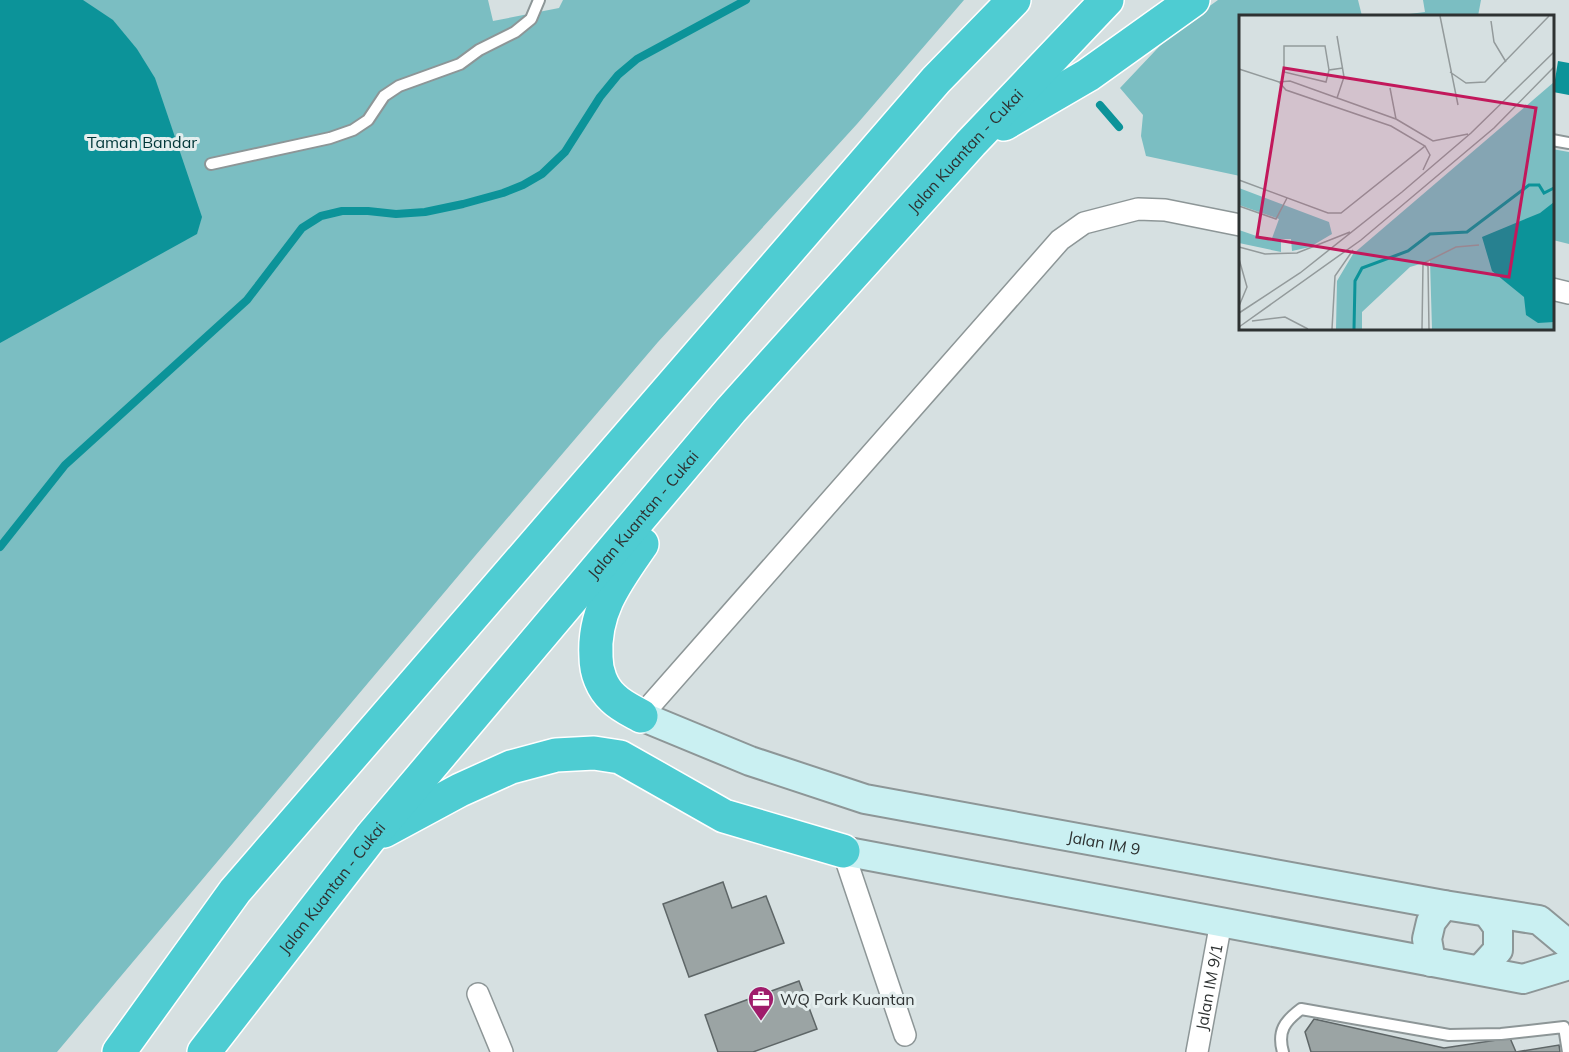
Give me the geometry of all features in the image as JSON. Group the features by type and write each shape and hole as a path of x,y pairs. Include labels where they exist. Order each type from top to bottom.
{"highway":[{"path":"936,80 984,0"},
{"path":"119,1052 235,891 936,80 1014,0"},
{"name":"Jalan Kuantan - Cukai","path":"204,1052 370,838 731,410 971,143 1107,0"},
{"path":"971,143 1088,75 1193,0"},
{"path":"641,716 614,699 602,685 596,664 595,644 598,622 606,601 622,572 675,498 731,410"},
{"path":"370,838 460,790 511,767 556,755 594,753 620,757 724,816 843,851"}],"street":[{"path":"641,716 1060,240 1084,223 1138,209 1165,210 1239,225"},
{"path":"1554,289 1569,293"},
{"name":"Jalan IM 9","path":"641,716 750,761 865,799 1444,905 1539,920 1569,945"},
{"path":"905,1035 843,851 1523,979 1569,965"},
{"path":"1431,962 1427,939 1431,922 1444,905"},
{"path":"1480,970 1498,950 1498,927 1486,912"},
{"name":"Jalan IM 9/1","path":"1197,1052 1221,922"},
{"path":"478,994 502,1052"}],"lane":[{"path":"211,164 330,138 353,130 368,120 384,96 399,86 460,64 479,50 515,32 531,19 539,0"},
{"path":"1554,140 1569,143"},
{"path":"1283,1052 1280,1041 1287,1020 1301,1009 1449,1035 1501,1034 1564,1027 1568,1052"}],"green space":[{"name":"Taman Bandar","path":"0,0 488,0 493,21 559,8 563,0 964,0 857,124 658,342 57,1052 0,1052"},
{"path":"1218,0 1358,0 1362,15 1239,15 1239,176 1146,156 1141,136 1143,115 1120,88 1172,33"},
{"path":"1423,0 1481,0 1478,15 1402,15 1425,12"},
{"path":"1554,149 1569,152 1569,244 1554,240"}],"shaded area":[{"path":"0,0 83,0 113,20 137,49 155,78 202,217 197,234 0,343"},
{"path":"1558,61 1569,63 1569,95 1554,92"}],"building":[{"path":"723,882 732,908 766,896 784,943 689,977 663,904"},
{"name":"WQ Park Kuantan","path":"799,981 817,1029 753,1052 718,1052 705,1015"},
{"path":"1314,1019 1444,1048 1510,1038 1516,1052 1311,1052 1305,1032"},
{"path":"1559,1045 1560,1052 1516,1052"}],"waterway":[{"path":"0,547 65,465 247,300 302,228 321,216 342,211 396,214 425,212 503,193 523,185 542,174 565,152 600,97 618,75 637,59 746,0"},
{"path":"1100,105 1119,127"}],"place":[{"name":"WQ Park Kuantan","path":"761,1022"}]}
